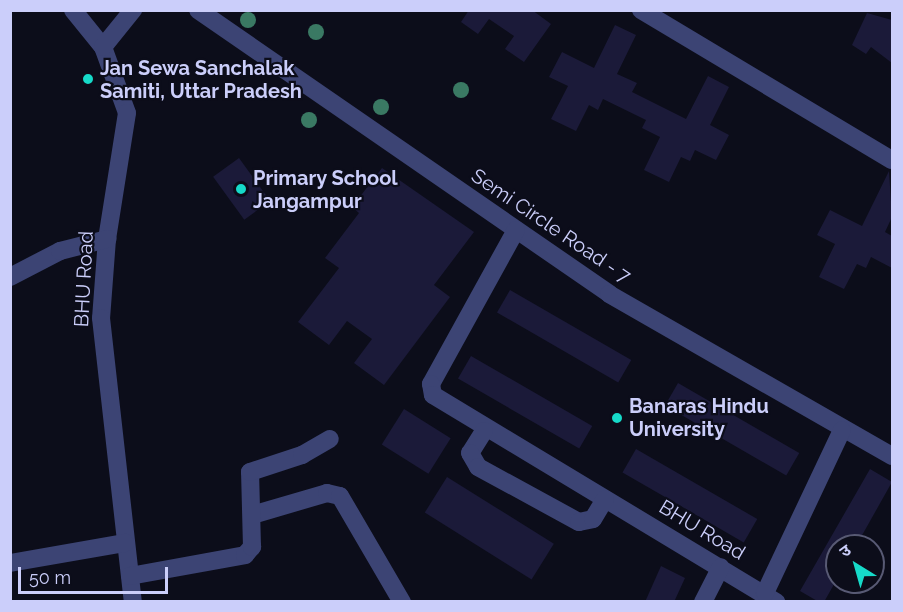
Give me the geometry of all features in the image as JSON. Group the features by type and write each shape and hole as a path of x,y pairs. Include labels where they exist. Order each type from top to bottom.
{"street":[{"name":"BHU Road","path":"73,10 104,47 127,113 107,239 101,318 133,602"},
{"path":"104,47 132,10"},
{"name":"Semi Circle Road - 7","path":"198,10 609,294 842,430 892,456"},
{"path":"641,10 892,160"},
{"name":"BHU Road","path":"516,230 431,384 440,404 770,597"},
{"path":"10,277 60,251 107,239"},
{"path":"770,597 842,430"},
{"path":"484,431 470,453 478,467 579,522 593,519 605,499"},
{"path":"130,576 245,555 252,547 250,472 302,455 330,439"},
{"path":"252,515 327,493 340,496 402,602"},
{"path":"10,563 125,543"},
{"path":"703,602 721,567"}],"building":[{"path":"469,10 532,10 551,24 524,62 505,49 514,36 489,19 478,34 461,22"},
{"path":"867,13 892,20 892,63 871,47 866,54 852,45"},
{"path":"615,25 636,35 617,74 637,83 632,92 686,119 708,76 729,87 710,125 729,135 716,160 695,150 690,161 681,157 669,182 644,170 660,137 642,128 646,120 603,99 598,110 589,105 576,131 551,119 568,86 549,77 562,52 594,68"},
{"name":"Primary School Jangampur","path":"239,158 270,201 244,220 213,177"},
{"path":"382,168 474,232 434,285 450,297 384,385 354,363 372,339 347,321 329,345 298,322 339,268 325,258 359,213 352,207"},
{"path":"889,171 892,217 885,232 892,236 892,268 871,257 866,268 857,264 844,289 819,277 835,244 817,235 830,210 862,226"},
{"path":"510,290 631,360 618,383 497,313"},
{"path":"471,356 592,426 579,449 458,379"},
{"path":"678,383 799,453 786,476 665,406"},
{"path":"404,409 451,438 428,474 382,445"},
{"path":"636,449 757,519 744,542 622,472"},
{"path":"870,469 892,482 863,534 833,534"},
{"path":"447,477 554,544 532,579 425,513"},
{"path":"825,547 825,594 829,594 824,602 819,602 800,591"},
{"path":"661,566 685,578 674,602 645,602"}],"place":[{"name":"Jan Sewa Sanchalak Samiti, Uttar Pradesh","path":"88,79"},
{"name":"Primary School Jangampur","path":"241,189"},
{"name":"Banaras Hindu University","path":"617,418"}]}
